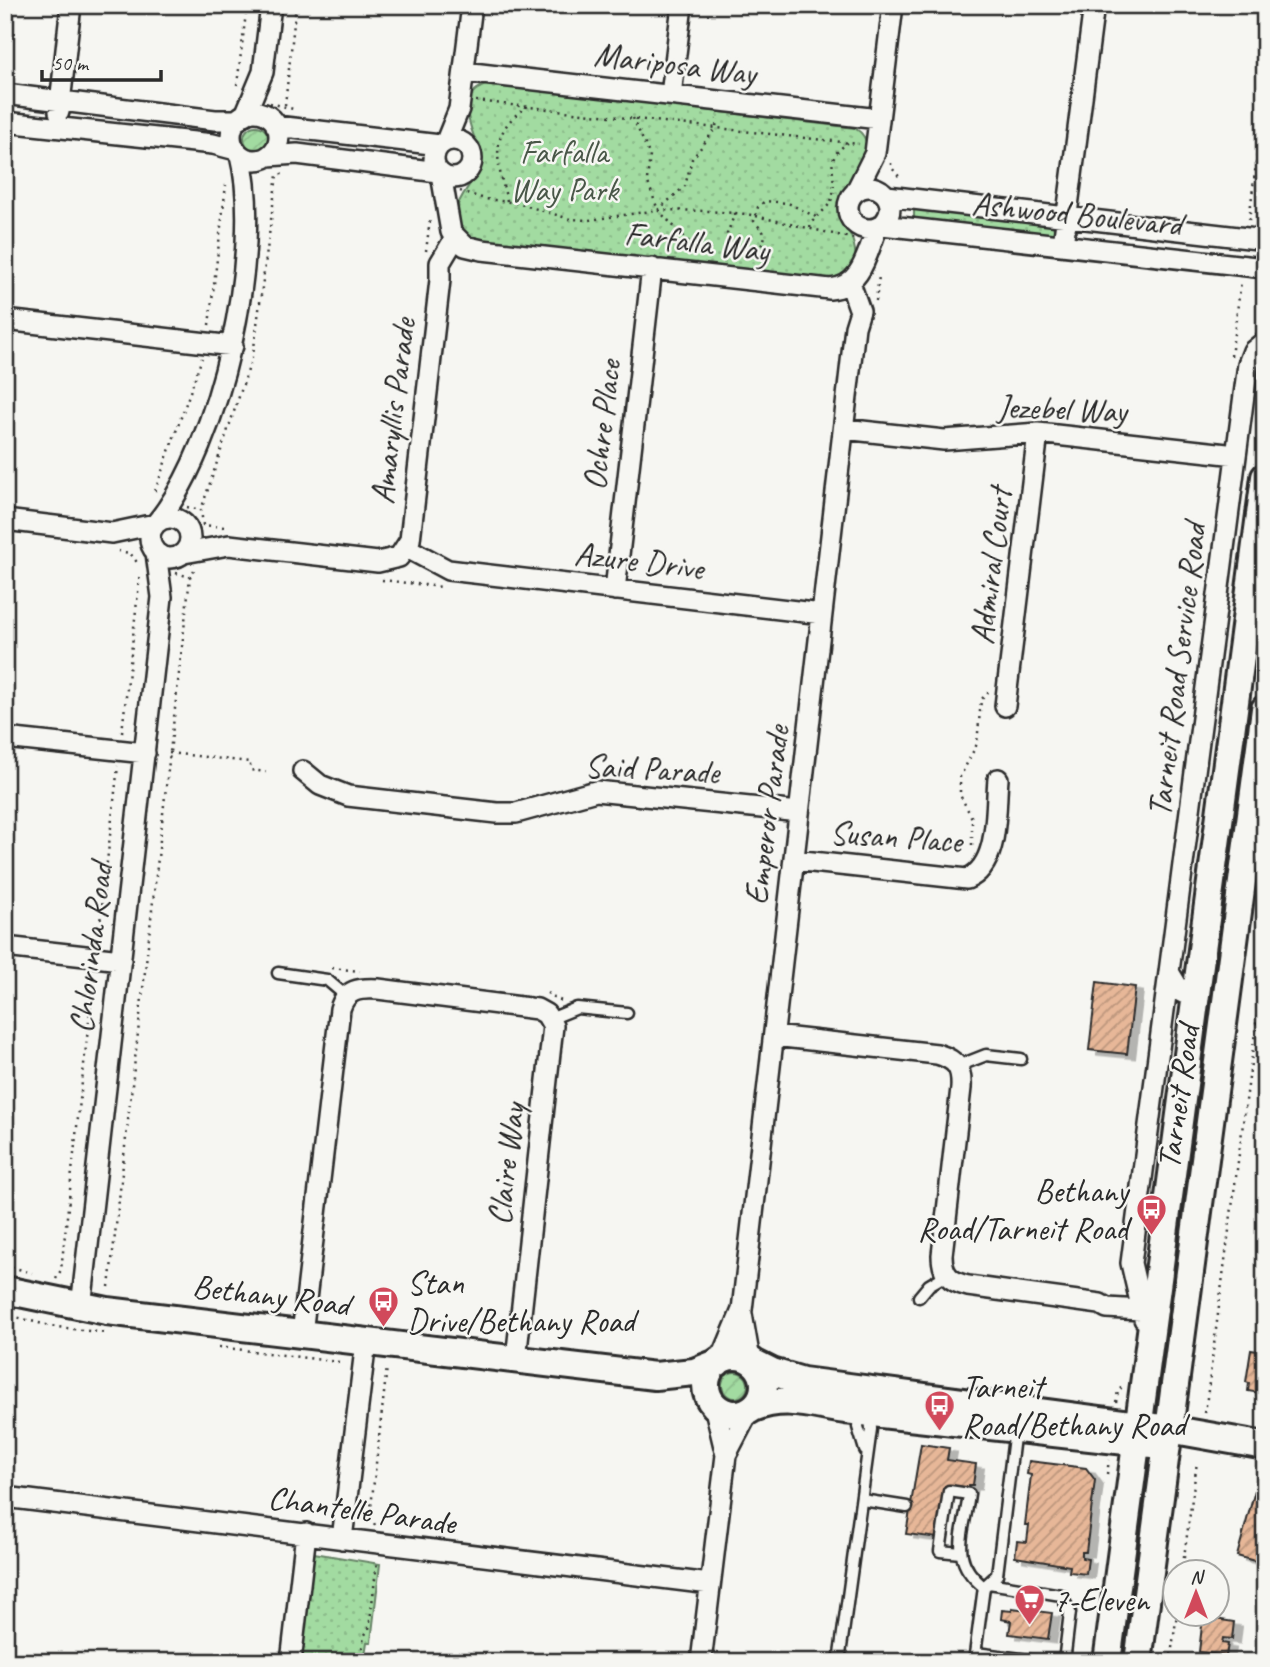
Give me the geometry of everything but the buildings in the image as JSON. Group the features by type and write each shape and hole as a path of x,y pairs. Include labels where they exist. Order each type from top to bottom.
{"main road":[{"name":"Tarneit Road","path":"1107,1662 1197,1000 1255,635 1265,477"},
{"name":"Tarneit Road","path":"1138,1662 1265,709"},
{"path":"1197,1000 1210,996 1217,984 1234,856 1253,797"},
{"name":"Bethany Road","path":"5,1290 81,1307 655,1376 694,1372 719,1361"},
{"path":"865,1404 772,1372 736,1356 719,1361 711,1369 706,1384 712,1403 726,1413 751,1410 788,1399 865,1404 1137,1433 1265,1453"},
{"path":"751,1410 759,1402 764,1386 763,1377 752,1361"},
{"name":"Bethany Road","path":"655,1376 712,1403"},
{"path":"1168,1438 1265,1446"}],"street":[{"path":"58,128 71,5"},
{"path":"249,198 238,153 231,138 263,72 271,5"},
{"path":"460,242 449,225 449,180 434,155 443,143 460,105 472,5"},
{"path":"671,95 682,5"},
{"path":"844,286 871,265 879,226 889,215 879,119 893,5"},
{"path":"1063,245 1094,5"},
{"path":"155,552 149,535 184,481 217,397 233,346 249,198 266,157 277,146 277,116 263,72"},
{"name":"Mariposa Way","path":"464,72 879,119"},
{"path":"5,94 215,120 258,113 443,143 458,140 468,146"},
{"path":"5,122 213,144 252,160 297,154 449,180 472,164 460,105"},
{"path":"871,265 851,219 849,201 881,151"},
{"path":"856,191 875,187 886,195"},
{"name":"Ashwood Boulevard","path":"886,195 1265,240"},
{"path":"851,219 865,229 879,226"},
{"name":"Ashwood Boulevard","path":"879,226 1265,268"},
{"name":"Farfalla Way","path":"460,242 696,274 844,286"},
{"name":"Amaryllis Parade","path":"403,553 440,280 460,242"},
{"name":"Ochre Place","path":"615,590 652,268"},
{"name":"Emperor Parade","path":"719,1361 741,1310 774,1036 855,327 844,286"},
{"path":"5,320 233,346"},
{"name":"Tarneit Road Service Road","path":"1169,972 1250,355 1265,341"},
{"name":"Jezebel Way","path":"844,429 944,440 1038,433 1236,455"},
{"name":"Admiral Court","path":"1005,706 1038,433"},
{"path":"183,553 190,541 186,526 184,481"},
{"path":"112,533 173,518 186,526 229,536 378,562 403,553"},
{"path":"5,520 112,533 167,558 229,536"},
{"name":"Chlorinda Road","path":"81,1307 163,597 155,552"},
{"name":"Chlorinda Road","path":"163,597 183,553"},
{"name":"Azure Drive","path":"403,553 447,570 822,614"},
{"path":"5,738 145,754"},
{"name":"Said Parade","path":"303,771 320,785 348,796 497,813 516,813 596,791 799,811"},
{"name":"Susan Place","path":"794,860 967,879 980,871 988,858 998,779"},
{"path":"5,947 97,949 121,960"},
{"path":"1169,972 1181,992 1197,1000"},
{"name":"Tarneit Road","path":"1150,1336 1131,1263 1169,972"},
{"path":"302,1334 338,1019 346,996 357,989 378,989 531,1007 550,1019"},
{"name":"Claire Way","path":"516,1359 553,1035 550,1019"},
{"path":"774,1036 937,1054 958,1066 961,1088 942,1255 947,1275 958,1284 1100,1304 1139,1301"},
{"name":"Emperor Parade","path":"741,1310 752,1361"},
{"path":"342,1539 366,1341"},
{"path":"712,1403 726,1455"},
{"path":"701,1662 726,1455 751,1410"},
{"name":"Chantelle Parade","path":"5,1497 710,1584"},
{"path":"291,1662 306,1533"}],"lane":[{"path":"278,973 329,981 346,996"},
{"path":"550,1019 577,1008 627,1013"},
{"path":"958,1066 986,1055 1021,1059"},
{"path":"919,1297 929,1286 947,1275"},
{"path":"839,1662 871,1429 865,1404"},
{"path":"1012,1419 997,1575 987,1585 975,1657 1043,1662"},
{"path":"961,1553 940,1550 949,1491 969,1494 961,1553 960,1560 968,1575 987,1585 1061,1595 1070,1612 1064,1662"},
{"path":"862,1500 907,1507"}],"path":[{"path":"237,85 247,5"},
{"path":"277,116 296,5"},
{"path":"658,210 685,187 692,159 716,128 719,101"},
{"path":"460,105 529,106 848,143 881,151 902,181"},
{"path":"507,201 499,166 498,142 510,120 529,106"},
{"path":"633,118 650,156 647,180 658,210 697,252 696,274"},
{"path":"809,229 816,218 826,211 833,196 834,155 848,143"},
{"path":"229,536 203,525 201,510 253,355 277,175 295,172"},
{"path":"449,180 479,198 507,201 579,220 658,210 735,213 859,239"},
{"path":"153,500 206,343 226,183"},
{"path":"735,213 727,234 731,248 741,253 758,250 764,243 765,234 755,225 755,216 761,204 778,201 816,218"},
{"path":"871,265 874,312"},
{"path":"972,855 972,818 960,795 960,776 976,744 981,700 991,687"},
{"path":"169,753 250,762 250,770 266,772"},
{"path":"57,1279 97,949"},
{"path":"1204,1416 1265,956"},
{"path":"329,981 331,967 372,972"},
{"path":"537,992 551,993 569,1010"},
{"path":"384,1528 376,1526 370,1516 387,1367"},
{"path":"1116,1402 1118,1391 1123,1387"},
{"path":"1107,1474 1109,1457"},
{"path":"1184,1558 1197,1462"},
{"path":"360,1662 364,1636 369,1629 377,1562"},
{"path":"1170,1662 1175,1628"}],"green space":[{"name":"Farfalla Way Park","path":"489,84 855,128 864,136 867,146 862,166 842,205 855,248 853,267 832,281 469,238 459,227 456,217 457,207 478,170 480,160 467,108 469,98 476,90"},
{"path":"256,126 267,133 268,138 261,149 256,150 245,143 244,138 251,127"},
{"path":"914,207 1053,224 1055,230 1052,235 914,221"},
{"path":"735,1372 744,1376 748,1385 744,1394 735,1398 726,1394 722,1385 726,1376"},
{"path":"314,1553 380,1564 371,1642 367,1642 364,1662 297,1662"}],"place":[{"name":"Bethany Road/Tarneit Road","path":"1151,1237"},
{"name":"Stan Drive/Bethany Road","path":"384,1329"},
{"name":"Tarneit Road/Bethany Road","path":"939,1433"},
{"name":"7-Eleven","path":"1030,1627"}]}
